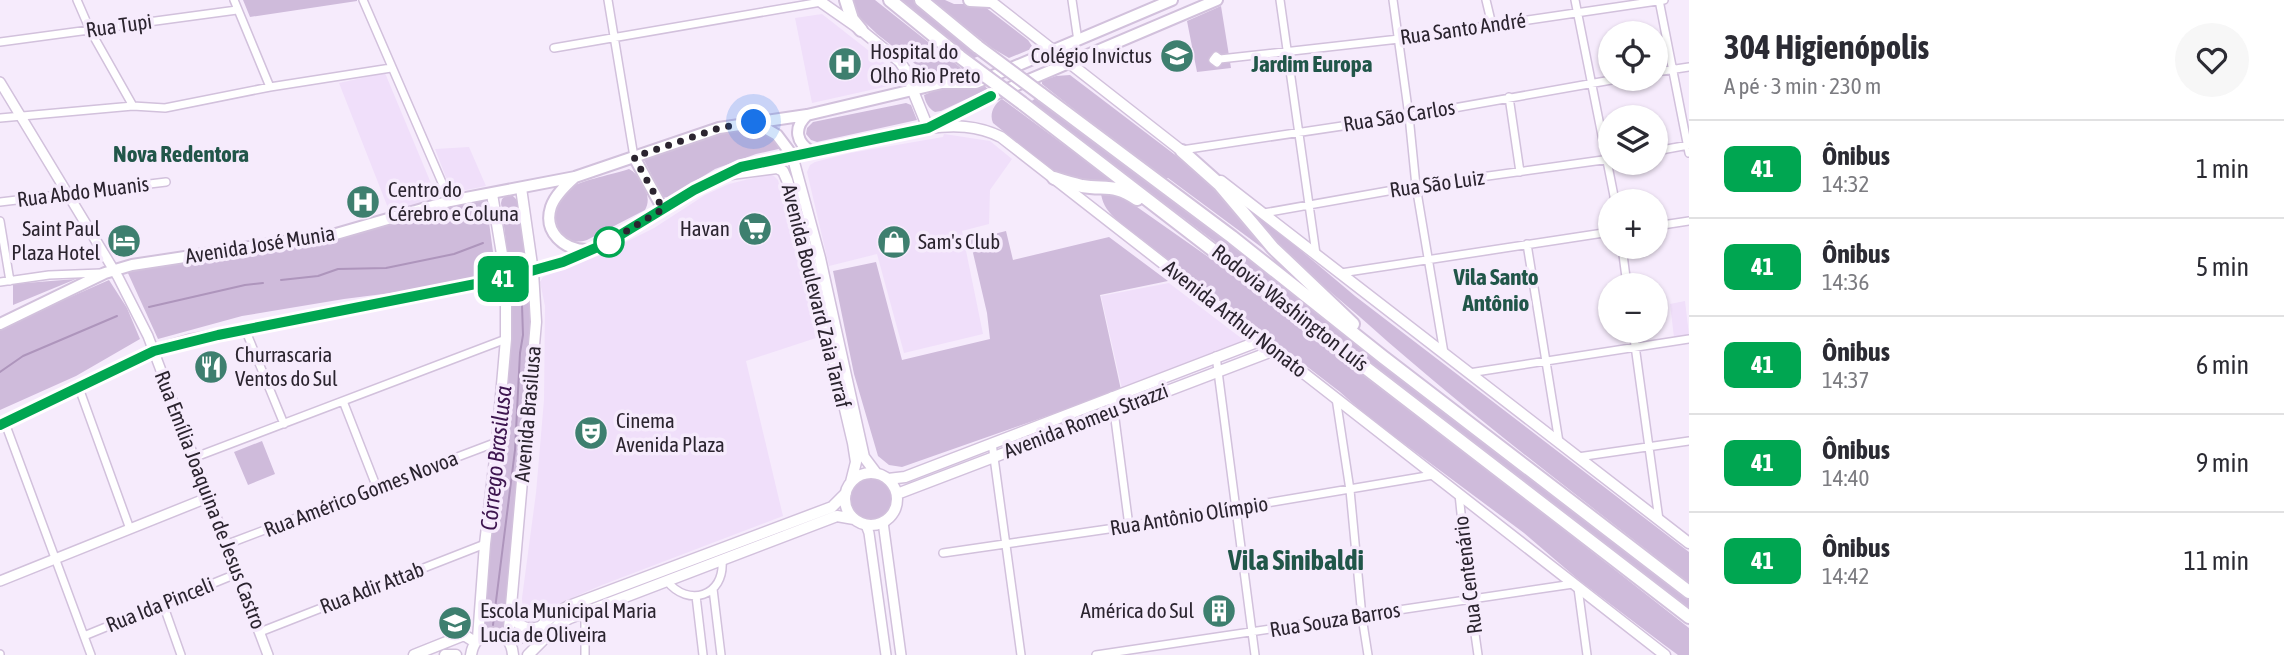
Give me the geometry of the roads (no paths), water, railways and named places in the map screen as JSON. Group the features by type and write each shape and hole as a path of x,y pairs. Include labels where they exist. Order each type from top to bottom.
{"highway":[{"path":"846,0 852,19 860,30"},
{"name":"Rodovia Washington Luís","path":"890,0 960,57 1689,617"},
{"name":"Rodovia Washington Luís","path":"921,0 978,47 1232,237 1383,357 1689,592"},
{"path":"970,0 989,1"},
{"path":"1182,151 1219,184 1273,248 1377,344 1383,357"},
{"path":"1054,178 1086,187 1120,189 1158,214 1178,222"}],"main road":[{"path":"3,424 154,351 191,340 533,271 607,243 723,175 755,162 928,128 991,96 1217,0"},
{"path":"823,1 900,62 908,74 912,91 928,128"},
{"path":"989,1 1316,254 1437,342 1444,354 1482,384 1552,430 1559,442 1689,543"},
{"path":"1051,51 1166,1"},
{"name":"Avenida José Munia","path":"0,324 109,272 132,265 336,234 450,201 575,177 719,128 807,115 942,83 976,83 1051,51"},
{"path":"807,115 799,125 798,137 802,145 812,152"},
{"path":"754,122 777,135 792,155"},
{"name":"Avenida Arthur Nonato","path":"928,128 951,125 974,127 1001,137 1665,655"},
{"name":"Avenida Boulevard Zaia Tarraf","path":"792,155 814,234 864,457 876,473"},
{"path":"634,157 663,209"},
{"path":"620,161 642,172"},
{"name":"Avenida Boulevard Zaia Tarraf","path":"723,175 771,167 783,171 787,180 810,260 853,443 856,462 851,482"},
{"path":"575,177 553,203 550,223 562,244 578,250 592,250"},
{"name":"Avenida Brasilusa","path":"508,641 536,321 533,271 521,188"},
{"name":"Avenida Brasilusa","path":"471,655 477,640 506,339 506,278 492,194"},
{"name":"Avenida Romeu Strazzi","path":"888,479 905,477 1262,340"},
{"name":"Avenida Romeu Strazzi","path":"897,494 1275,350"},
{"path":"1145,384 1150,397"},
{"path":"508,641 533,633 569,606 832,507 859,476 876,473 888,479 897,494 895,510 883,522 866,524 837,516 569,618 528,655"},
{"path":"846,493 846,507 855,519"},
{"path":"511,612 523,627 540,627"},
{"path":"420,654 464,635 477,640 493,633 508,641 513,655"},
{"path":"445,655 456,655"}],"street":[{"path":"77,0 90,30 133,106"},
{"path":"234,0 270,87"},
{"path":"363,0 450,201"},
{"path":"607,0 634,157"},
{"path":"1072,0 1078,41"},
{"path":"1279,0 1316,254"},
{"path":"1393,0 1437,342"},
{"path":"1486,0 1492,25"},
{"path":"1575,0 1598,115"},
{"path":"1661,0 1688,147 1668,150"},
{"name":"Rua Santo André","path":"1220,59 1399,38 1661,0"},
{"path":"554,48 823,1"},
{"name":"Rua Tupi","path":"0,42 237,10"},
{"path":"1668,71 1689,67"},
{"path":"0,118 133,106 165,108 270,87 391,68"},
{"name":"Rua Emília Joaquina de Jesus Castro","path":"0,82 154,351 268,655"},
{"name":"Rua São Carlos","path":"1182,151 1409,116 1598,82"},
{"path":"1509,97 1520,172"},
{"name":"Rua São Luiz","path":"1264,213 1416,186 1598,161"},
{"name":"Rua Abdo Muanis","path":"0,202 166,182"},
{"path":"0,221 10,281"},
{"path":"1668,224 1689,221"},
{"path":"1342,273 1598,234"},
{"path":"1527,244 1546,361 1552,430"},
{"path":"0,282 109,272"},
{"path":"245,329 284,424"},
{"path":"193,458 506,339"},
{"path":"1469,373 1689,339"},
{"path":"1634,343 1647,447 1660,521"},
{"path":"1216,356 1255,655"},
{"path":"1482,384 1487,371"},
{"path":"79,388 130,529"},
{"path":"1112,396 1129,526"},
{"path":"1335,397 1350,490 1368,655"},
{"path":"343,401 377,488"},
{"path":"3,424 91,655"},
{"path":"1578,457 1689,441"},
{"name":"Rua Américo Gomes Novoa","path":"225,545 497,442"},
{"path":"992,443 1021,655"},
{"name":"Rua Antônio Olímpio","path":"943,553 1236,509 1433,475"},
{"name":"Rua Centenário","path":"1459,494 1478,655"},
{"path":"0,580 207,498"},
{"path":"883,522 901,655"},
{"path":"866,524 886,655"},
{"name":"Rua Adir Attab","path":"260,632 485,544"},
{"path":"667,581 679,593 696,596 713,589 722,576 722,561"},
{"name":"Rua Ida Pinceli","path":"84,636 236,574"},
{"path":"1575,586 1587,655"},
{"name":"Rua Souza Barros","path":"1096,655 1470,599 1575,586"},
{"path":"713,589 721,655"},
{"path":"696,596 703,655"},
{"path":"163,604 181,655"},
{"path":"585,612 585,655"},
{"path":"569,618 578,624 584,634"}],"waterway":[{"path":"281,280 318,276 338,269 386,268 454,254 483,243"},
{"path":"149,307 263,283"},
{"name":"Córrego Brasilusa","path":"493,625 515,450 523,335 522,305 518,293"},
{"path":"0,372 23,356 117,316"}],"place":[{"name":"Colégio Invictus","path":"1177,56"},
{"name":"Hospital do Olho Rio Preto","path":"845,64"},
{"name":"Centro do Cérebro e Coluna","path":"363,202"},
{"name":"Havan","path":"755,229"},
{"name":"Saint Paul Plaza Hotel","path":"124,241"},
{"name":"Sam's Club","path":"894,242"},
{"name":"Churrascaria Ventos do Sul","path":"211,367"},
{"name":"Cinema Avenida Plaza","path":"591,433"},
{"name":"América do Sul","path":"1219,611"},
{"name":"Escola Municipal Maria Lucia de Oliveira","path":"455,623"}],"district":[{"name":"Jardim Europa","path":"1312,64"},
{"name":"Nova Redentora","path":"181,154"},
{"name":"Vila Santo Antônio","path":"1496,290"},
{"name":"Vila Sinibaldi","path":"1296,560"}]}
